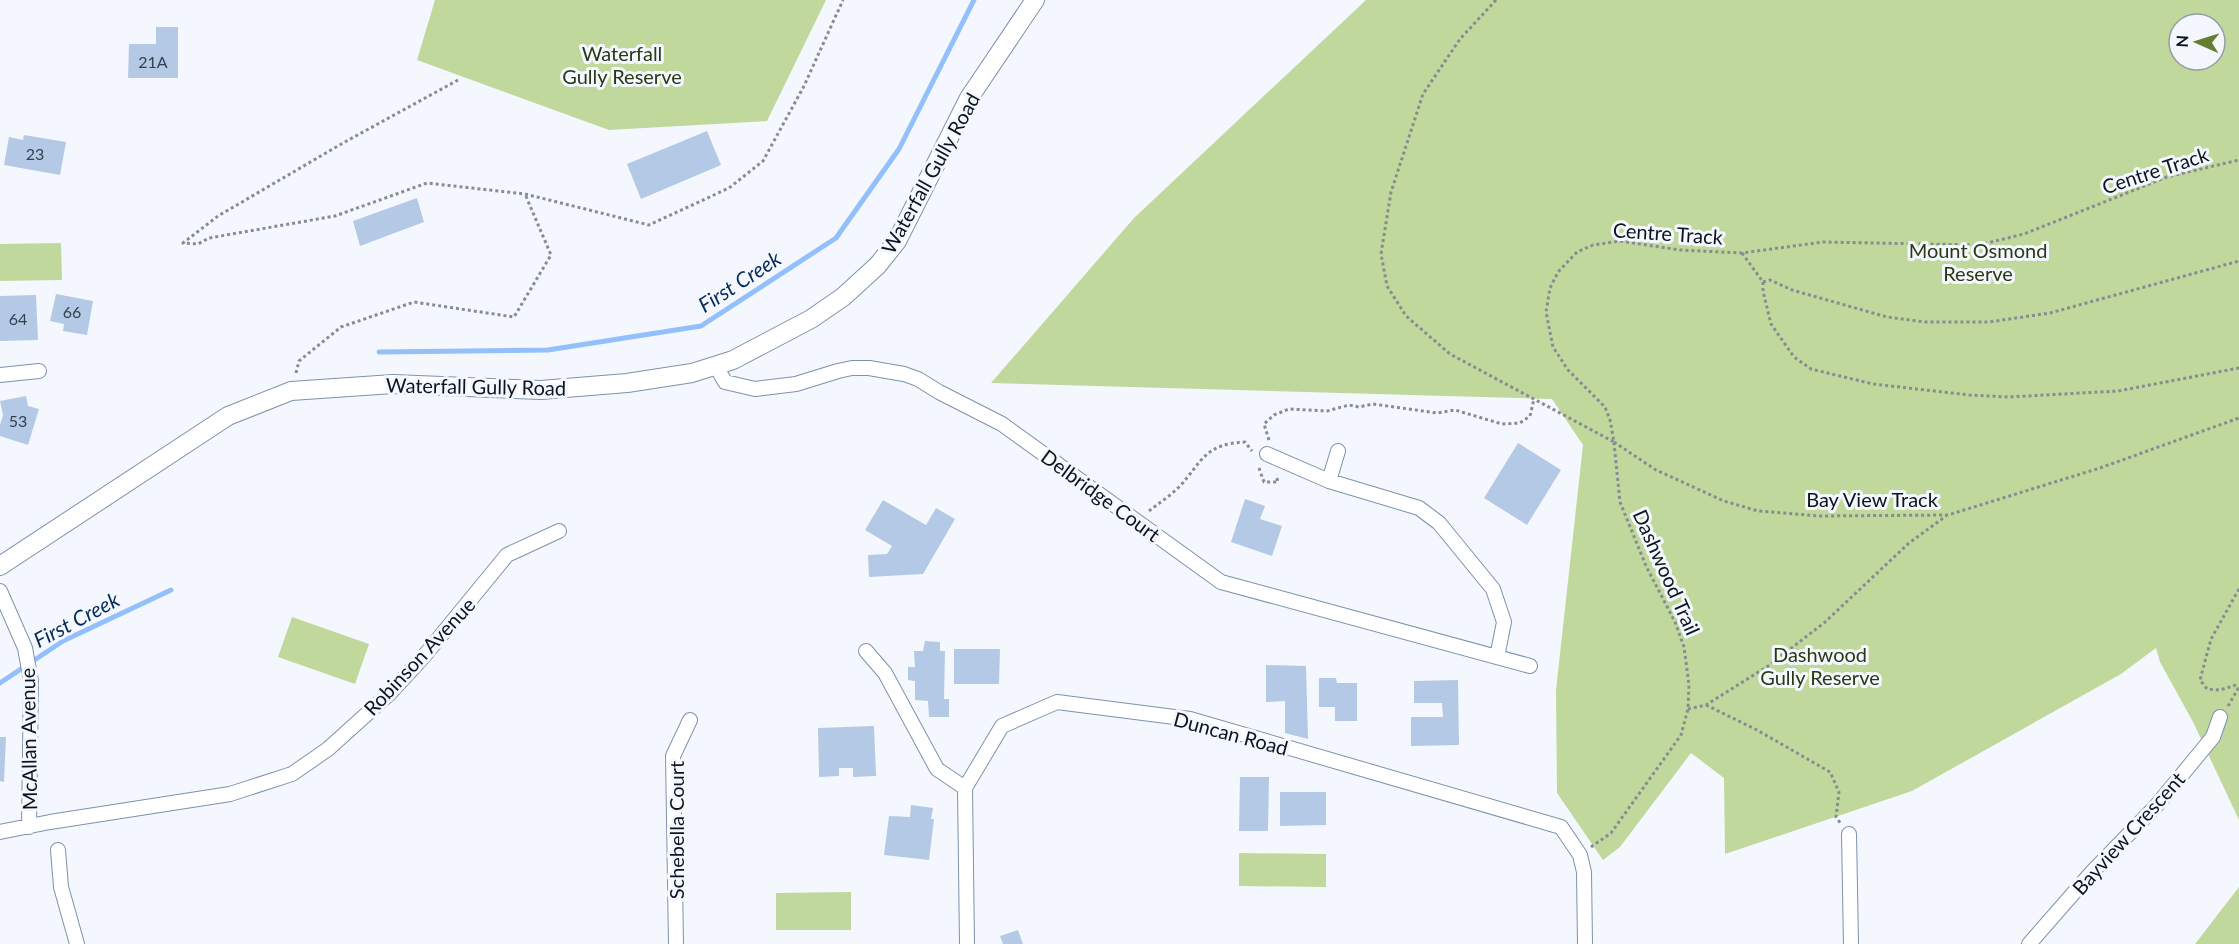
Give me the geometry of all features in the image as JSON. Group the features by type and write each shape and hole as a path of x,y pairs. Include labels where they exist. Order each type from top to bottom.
{"street":[{"name":"Waterfall Gully Road","path":"0,566 228,416 291,391 393,384 541,390 627,383 692,373 716,366 733,360 811,319 843,297 878,265 897,241 969,98 1035,0"},
{"name":"Delbridge Court","path":"716,366 725,382 755,389 796,384 838,370 852,368 869,368 904,374 918,379 1002,424 1221,582 1530,666"},
{"path":"0,375 39,370"},
{"path":"1329,481 1338,451"},
{"path":"1263,458 1419,508 1439,523 1493,589 1504,622 1497,657"},
{"name":"Robinson Avenue","path":"29,827 230,794 292,774 328,749 389,694 425,655 507,555 559,531"},
{"name":"McAllan Avenue","path":"0,591 25,648 31,681 29,827 0,832"},
{"path":"866,651 885,673 937,769 965,788 967,944"},
{"name":"Duncan Road","path":"965,788 1002,726 1057,702 1190,719 1561,826 1580,855 1584,872 1585,944"},
{"name":"Bayview Crescent","path":"2029,944 2092,872 2157,805 2213,736 2220,717"},
{"name":"Schebella Court","path":"676,944 673,756 690,720"},
{"path":"1850,834 1851,944"},
{"path":"58,850 61,887 77,944"}],"path":[{"path":"458,80 343,143 218,216 183,243 198,244 209,238 334,216 426,183 525,194 649,225 729,188 763,161 804,86 843,0"},
{"path":"1496,0 1460,39 1423,94 1391,192 1381,254 1387,286 1406,316 1450,354 1614,442"},
{"name":"Centre Track","path":"1614,442 1605,407 1568,370 1553,347 1546,312 1550,288 1558,272 1577,252 1593,245 1620,241 1680,250 1742,253 1823,242 1980,245 2024,234 2168,177 2239,160"},
{"path":"291,391 299,361 341,327 414,302 514,317 551,255 525,194"},
{"path":"1742,253 1763,282 1771,324 1794,357 1811,369 1873,384 2008,397 2118,391 2239,368"},
{"path":"1763,282 1770,280 1792,290 1887,316 1925,322 1989,322 2050,313 2239,261"},
{"path":"1133,519 1149,511 1178,489 1202,458 1214,448 1233,442 1245,442 1263,458 1278,482 1264,482 1263,458 1269,440 1264,424 1274,415 1289,409 1327,411 1349,405 1359,407 1373,404 1437,413 1455,410 1502,424 1520,423 1530,416 1533,399"},
{"name":"Bay View Track","path":"1614,442 1656,470 1724,501 1758,511 1818,516 1948,515 2100,468 2239,418"},
{"name":"Dashwood Trail","path":"1580,855 1611,833 1681,735 1688,710 1689,685 1684,647 1675,622 1646,566 1620,502 1614,442"},
{"path":"1688,710 1706,705 1768,666 1824,623 1909,543 1948,515"},
{"path":"2239,589 2211,639 2200,680 2207,689 2220,690 2239,686"},
{"path":"2220,717 2239,686"},
{"path":"1706,705 1757,729 1830,772 1839,792 1836,817 1850,834"}],"green space":[{"name":"Waterfall Gully Reserve","path":"435,0 826,0 767,121 609,130 417,60"},
{"name":"Mount Osmond Reserve","path":"1366,0 2239,0 2239,820 2193,722 2160,662 2156,648 2121,674 1912,791 1725,854 1724,778 1691,753 1620,847 1603,860 1557,793 1556,690 1583,445 1552,399 991,383 1134,218"},
{"path":"61,243 62,280 0,281 0,244"},
{"path":"292,617 369,644 355,684 278,657"},
{"path":"1239,853 1326,854 1326,887 1239,886"},
{"path":"2239,887 2239,944 2195,944"},
{"path":"851,892 851,930 776,930 776,893"}],"building":[{"path":"156,27 178,27 178,78 128,78 129,44 156,44"},
{"path":"707,131 721,165 641,199 627,164"},
{"path":"24,135 66,142 60,175 4,165 9,137 23,140"},
{"path":"417,198 424,222 360,246 353,221"},
{"path":"56,294 93,301 87,335 63,331 64,324 50,321"},
{"path":"36,295 38,340 0,341 0,296"},
{"path":"26,396 28,406 39,409 28,445 0,436 3,415 0,401"},
{"path":"1518,443 1561,470 1527,525 1484,498"},
{"path":"1245,499 1265,506 1260,519 1282,526 1272,556 1231,542"},
{"path":"883,500 926,525 936,508 955,519 923,574 869,577 868,555 887,554 892,546 865,530"},
{"path":"925,641 940,642 940,651 945,651 944,699 949,699 949,717 929,717 928,701 915,700 915,681 908,680 908,667 915,667 914,651 923,651"},
{"path":"954,649 1000,649 999,684 954,684"},
{"path":"1266,665 1306,666 1308,739 1285,733 1285,701 1266,702"},
{"path":"1319,678 1336,678 1337,683 1357,683 1357,721 1335,721 1335,707 1319,707"},
{"path":"1458,680 1459,745 1411,746 1411,717 1443,717 1442,703 1414,703 1414,681"},
{"path":"874,726 876,776 853,777 853,768 839,768 839,776 819,777 818,728"},
{"path":"0,737 6,737 4,782 0,781"},
{"path":"1240,777 1269,777 1268,831 1239,831"},
{"path":"1280,792 1326,792 1326,825 1280,826"},
{"path":"911,805 933,808 931,819 934,819 929,860 884,855 889,816 910,817"},
{"path":"1018,930 1023,944 1003,944 1000,936"}],"waterway":[{"name":"First Creek","path":"379,352 548,350 701,326 836,238 899,149 974,0"},
{"name":"First Creek","path":"0,683 63,641 171,590"}],"park label":[{"name":"Dashwood Gully Reserve","path":"1820,666"}]}
